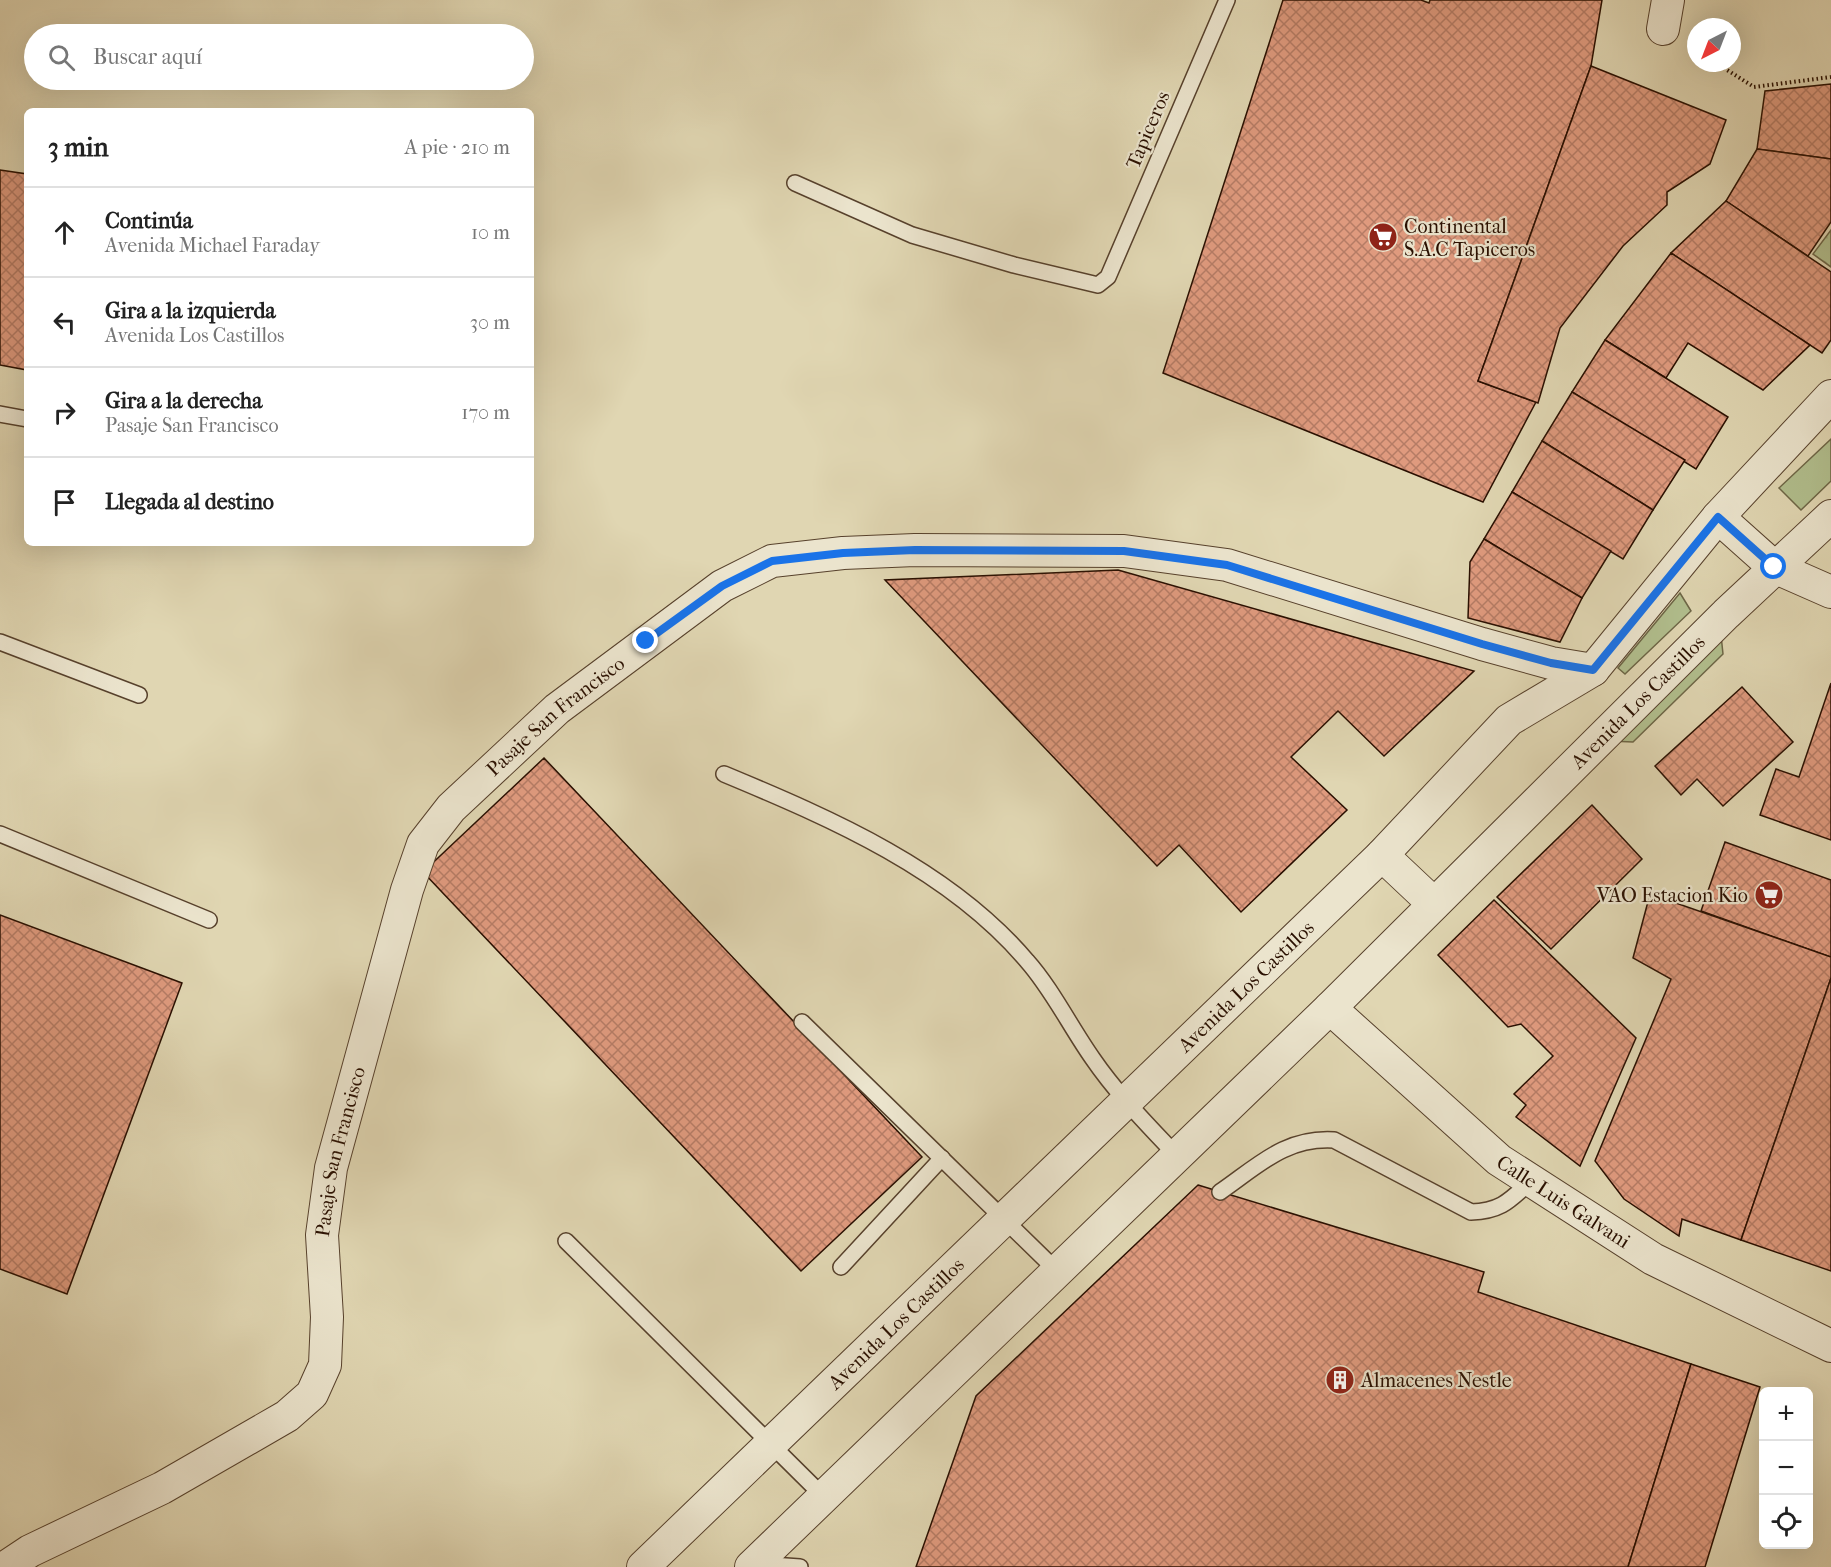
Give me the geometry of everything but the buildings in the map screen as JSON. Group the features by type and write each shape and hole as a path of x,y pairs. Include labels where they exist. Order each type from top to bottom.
{"street":[{"name":"Avenida Los Castillos","path":"643,1567 1382,855 1509,720 1593,670 1718,517 1831,396"},
{"name":"Avenida Los Castillos","path":"754,1566 1330,1008 1774,567 1831,516"},
{"path":"1718,517 1774,567 1831,592"},
{"name":"Pasaje San Francisco","path":"6,1567 30,1551 162,1488 287,1416 312,1394 325,1365 327,1317 322,1235 331,1168 407,890 423,844 451,808 557,709 722,586 772,561 843,553 915,550 1124,551 1227,565 1482,644 1551,663 1593,670"},
{"path":"1382,855 1434,904"},
{"name":"Calle Luis Galvani","path":"1330,1008 1499,1160 1653,1259 1831,1346"}],"lane":[{"name":"Tapiceros","path":"795,183 923,238 1014,265 1098,285 1108,278 1227,0"},
{"path":"0,414 24,418"},
{"path":"0,642 139,695"},
{"path":"724,774 801,806 893,855 966,900 1028,961 1094,1061 1126,1102 1176,1155"},
{"path":"0,834 208,920"},
{"path":"802,1022 1057,1271"},
{"path":"1220,1192 1288,1146 1311,1139 1334,1140 1471,1212 1487,1211 1503,1206 1532,1180"},
{"path":"841,1267 942,1158"},
{"path":"566,1241 824,1497"},
{"path":"754,1566 800,1567"}],"path":[{"path":"1730,72 1754,87 1831,77"}],"green space":[{"path":"1831,230 1831,267 1813,254"},
{"path":"1831,439 1831,481 1801,510 1779,488"},
{"path":"1680,593 1691,611 1625,674 1618,668"},
{"path":"1721,635 1723,654 1633,742 1610,741"}],"place":[{"name":"Continental S.A.C Tapiceros","path":"1383,237"},
{"name":"VAO Estacion Kio","path":"1769,895"},
{"name":"Almacenes Nestle","path":"1340,1380"}],"route":[{"path":"646,641 722,586 772,561 843,553 915,550 1124,551 1227,565 1482,644 1551,663 1593,670 1718,517 1774,567"}]}
